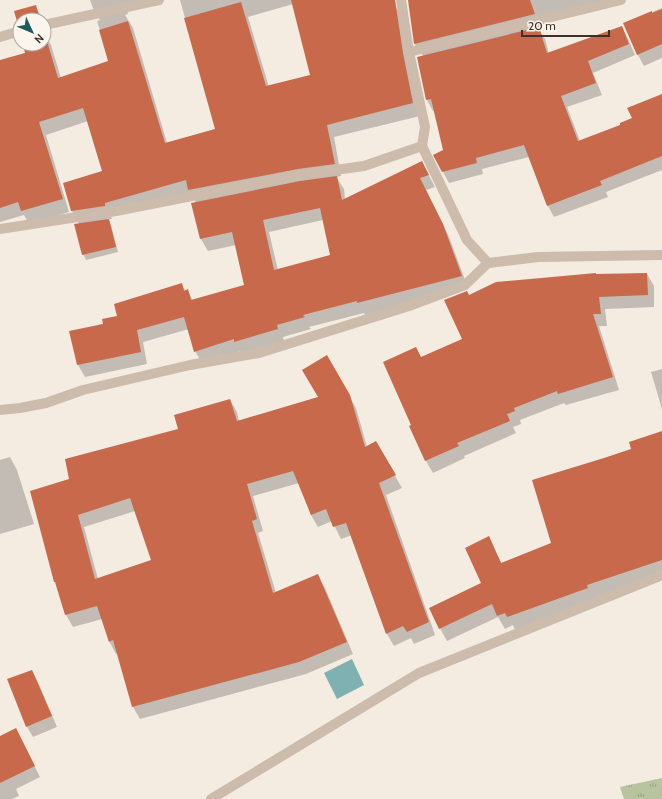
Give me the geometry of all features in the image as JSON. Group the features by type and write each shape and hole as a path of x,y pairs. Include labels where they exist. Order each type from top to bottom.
{"street":[{"path":"52,23 159,0"},
{"path":"401,0 409,52 425,127 422,146 467,240 488,263"},
{"path":"409,52 621,0"},
{"path":"0,36 12,33"},
{"path":"0,229 116,211 298,174 364,166 422,146"},
{"path":"0,410 46,403 83,390 190,365 259,353 409,306 465,285 488,263 538,257 662,255"},
{"path":"211,799 419,673 662,575"}],"green space":[{"path":"662,778 662,799 624,799 620,787"}],"water":[{"path":"352,659 364,685 337,699 324,673"}],"building":[{"path":"291,0 395,0 403,53 413,103 327,125 335,164 298,169 188,190 186,180 105,203 105,206 71,211 63,183 102,171 83,108 39,122 63,199 21,211 18,202 0,208 0,60 25,52 50,52 58,78 108,61 99,30 128,21 165,143 215,129 184,18 241,2 266,86 310,75"},
{"path":"408,0 530,0 535,14 414,44"},
{"path":"36,5 38,12 14,12"},
{"path":"662,9 662,44 637,55 623,23 652,11 652,13"},
{"path":"622,26 629,44 588,61 596,83 561,96 578,141 620,125 620,123 632,118 627,108 662,94 662,156 600,181 602,185 547,206 524,145 476,158 477,163 442,172 433,155 443,150 431,99 426,100 417,57 539,27 547,53"},
{"path":"422,161 429,175 420,178 443,224 462,276 357,303 357,301 303,315 305,317 277,325 278,329 234,342 234,339 194,352 184,317 137,330 141,352 77,365 69,331 103,324 102,319 117,316 114,304 182,283 184,291 188,289 191,300 244,285 232,232 200,239 191,203 300,181 337,176 342,200","holes":["320,208 330,255 274,270 263,220"]},
{"path":"109,219 116,247 82,255 74,224"},
{"path":"596,273 647,273 648,295 599,297 601,314 593,314 613,377 558,394 557,391 514,408 515,411 507,414 510,421 457,443 459,446 425,461 383,362 416,347 421,357 462,339 444,300 467,291 469,295 496,282"},
{"path":"327,355 350,395 365,447 376,441 396,475 379,483 429,622 407,632 403,626 386,634 346,523 333,527 326,509 311,515 293,471 247,484 257,519 252,521 273,593 318,574 347,642 299,662 132,707 113,640 109,642 97,606 65,615 54,582 30,491 69,479 65,459 178,429 174,415 230,399 237,421 318,397 302,370","holes":["130,498 151,560 95,579 78,515"]},
{"path":"662,431 662,560 587,585 588,588 507,617 505,613 497,616 492,604 439,629 429,608 481,583 465,548 489,536 501,563 551,543 532,480 631,449 629,442"},
{"path":"32,670 52,716 26,727 7,679"},
{"path":"16,728 35,766 0,783 0,736"}]}
